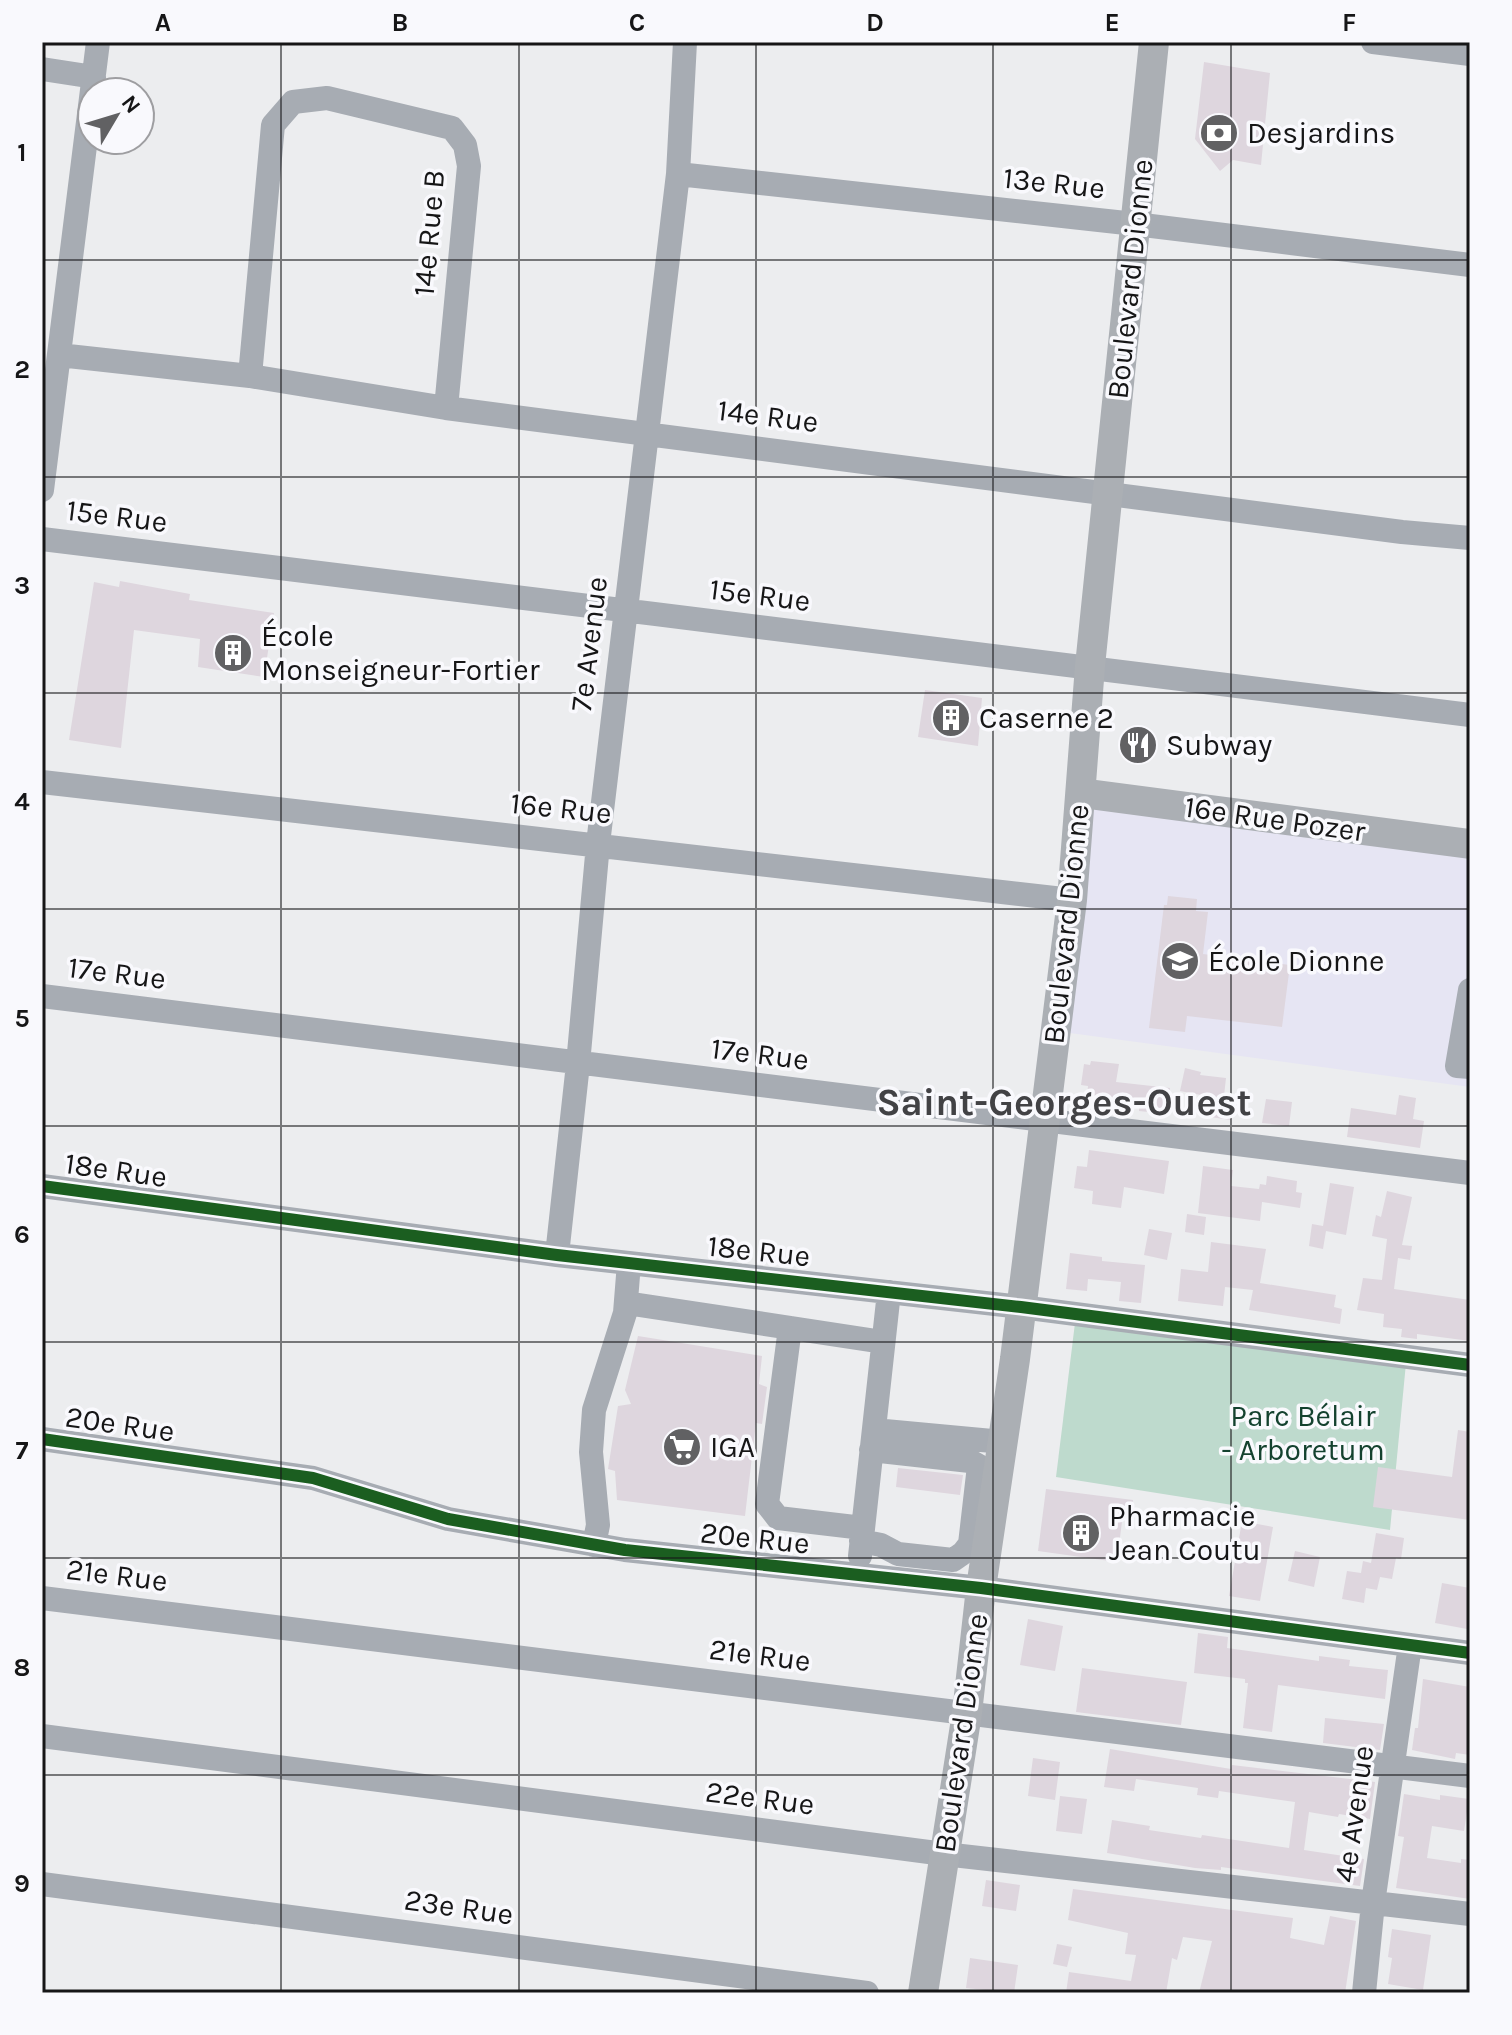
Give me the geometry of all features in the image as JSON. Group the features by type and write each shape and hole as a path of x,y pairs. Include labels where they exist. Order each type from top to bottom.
{"main road":[{"name":"Boulevard Dionne","path":"923,1993 967,1713 1072,900 1090,666 1154,42"},
{"name":"16e Rue Pozer","path":"1081,793 1470,844"}],"street":[{"path":"94,76 98,42"},
{"name":"7e Avenue","path":"557,1255 598,844 678,174 685,42"},
{"path":"1373,42 1470,54"},
{"path":"42,69 88,76"},
{"name":"14e Rue B","path":"250,376 273,125 293,102 327,98 452,128 465,145 469,166 446,408"},
{"path":"42,490 84,156"},
{"name":"13e Rue","path":"678,174 1135,224 1470,265"},
{"name":"14e Rue","path":"59,355 250,376 446,408 1402,532 1470,538"},
{"name":"15e Rue","path":"42,539 1470,715"},
{"name":"16e Rue","path":"42,782 1072,900"},
{"path":"1470,990 1457,1066 1470,1067"},
{"name":"17e Rue","path":"42,996 1470,1173"},
{"name":"18e Rue","path":"42,1186 557,1255 1021,1307 1470,1365"},
{"path":"594,1545 598,1525 591,1452 594,1410 621,1329 629,1263"},
{"path":"858,1575 889,1292"},
{"path":"626,1303 883,1342"},
{"path":"790,1328 767,1504 778,1518 862,1535 898,1554 953,1560 963,1553 970,1544 979,1466 970,1461 872,1440"},
{"name":"20e Rue","path":"42,1439 313,1478 448,1519 594,1545 981,1588 1470,1653"},
{"path":"872,1440 1003,1442"},
{"name":"21e Rue","path":"42,1598 1470,1776"},
{"name":"4e Avenue","path":"1364,1993 1373,1903 1410,1645"},
{"name":"22e Rue","path":"42,1736 944,1854 1470,1914"},
{"name":"23e Rue","path":"42,1884 867,1993"}],"shaded area":[{"path":"1081,793 1470,843 1470,1087 1055,1031"}],"green space":[{"name":"Parc Bélair - Arboretum","path":"1075,1323 1406,1363 1390,1530 1056,1477"}],"building":[{"path":"1204,62 1270,73 1261,165 1233,160 1220,171 1195,139"},
{"name":"École Monseigneur-Fortier","path":"120,581 190,594 189,600 274,613 264,677 198,667 200,639 134,630 121,748 69,740 94,582 119,587"},
{"name":"Caserne 2","path":"925,690 982,698 978,746 918,737"},
{"name":"École Dionne","path":"1168,896 1197,899 1196,911 1208,912 1203,954 1290,965 1282,1027 1187,1016 1185,1032 1149,1028 1164,905 1167,905"},
{"path":"1091,1061 1119,1064 1116,1082 1170,1088 1168,1114 1139,1111 1139,1105 1087,1098 1088,1086 1081,1085 1084,1064 1090,1065"},
{"path":"1185,1068 1201,1072 1200,1075 1226,1078 1224,1096 1234,1098 1231,1120 1203,1116 1206,1096 1180,1091"},
{"path":"1399,1095 1416,1098 1413,1119 1424,1121 1420,1148 1347,1137 1351,1108 1396,1115"},
{"path":"1266,1099 1292,1102 1289,1126 1262,1123"},
{"path":"1089,1150 1169,1161 1164,1194 1124,1187 1121,1208 1092,1204 1093,1191 1074,1188 1077,1166 1087,1167"},
{"path":"1203,1166 1233,1170 1231,1186 1259,1189 1260,1184 1266,1185 1267,1176 1297,1181 1296,1192 1302,1193 1300,1208 1262,1202 1260,1221 1198,1213"},
{"path":"1330,1183 1354,1187 1346,1235 1326,1231 1323,1249 1309,1246 1312,1224 1323,1226"},
{"path":"1387,1191 1412,1197 1402,1245 1412,1246 1410,1260 1398,1258 1394,1289 1470,1300 1470,1341 1417,1334 1417,1339 1401,1337 1402,1329 1383,1327 1384,1314 1357,1310 1363,1278 1382,1280 1387,1239 1372,1236 1376,1215 1381,1217"},
{"path":"1187,1214 1206,1217 1204,1235 1185,1232"},
{"path":"1149,1229 1172,1233 1167,1260 1144,1255"},
{"path":"1211,1242 1266,1249 1260,1283 1336,1295 1334,1307 1342,1309 1340,1324 1249,1310 1253,1290 1225,1287 1223,1306 1178,1301 1181,1269 1208,1272"},
{"path":"1070,1253 1102,1257 1102,1261 1145,1265 1141,1303 1119,1301 1121,1282 1088,1279 1087,1291 1066,1289"},
{"name":"IGA","path":"638,1336 762,1356 759,1384 767,1387 762,1424 756,1423 745,1516 617,1500 615,1471 608,1469 618,1406 631,1404 625,1390"},
{"path":"1458,1430 1470,1432 1470,1520 1373,1507 1378,1467 1452,1477"},
{"path":"898,1468 963,1475 960,1495 896,1487"},
{"name":"Pharmacie Jean Coutu","path":"1046,1489 1133,1500 1132,1514 1123,1513 1117,1562 1038,1551"},
{"path":"1242,1521 1273,1527 1260,1601 1229,1596"},
{"path":"1376,1533 1404,1538 1401,1559 1396,1558 1392,1579 1380,1577 1377,1590 1366,1588 1364,1603 1342,1599 1347,1571 1361,1573 1363,1561 1371,1563"},
{"path":"1295,1551 1320,1557 1314,1587 1288,1581"},
{"path":"1442,1583 1470,1588 1467,1629 1435,1623"},
{"path":"1028,1619 1063,1626 1055,1671 1020,1665"},
{"path":"1198,1633 1228,1637 1227,1648 1319,1661 1319,1656 1350,1660 1349,1666 1388,1670 1385,1699 1278,1685 1272,1732 1243,1728 1248,1683 1245,1679 1194,1673"},
{"path":"1082,1668 1187,1682 1181,1725 1076,1712"},
{"path":"1423,1679 1470,1687 1470,1755 1456,1753 1455,1759 1412,1750 1415,1728 1418,1728"},
{"path":"1325,1718 1384,1724 1380,1750 1323,1743"},
{"path":"1110,1749 1231,1769 1232,1765 1375,1782 1370,1819 1309,1812 1304,1850 1364,1859 1360,1886 1221,1867 1221,1870 1195,1868 1107,1853 1112,1820 1150,1826 1149,1830 1289,1848 1295,1802 1219,1791 1218,1798 1197,1795 1198,1788 1136,1779 1134,1791 1104,1787"},
{"path":"1033,1758 1060,1762 1055,1800 1028,1796"},
{"path":"1404,1794 1440,1800 1440,1795 1469,1799 1464,1831 1432,1826 1427,1858 1461,1863 1461,1859 1470,1860 1470,1899 1396,1888 1404,1837 1398,1836"},
{"path":"1060,1796 1087,1799 1082,1834 1056,1831"},
{"path":"986,1880 1020,1885 1016,1911 982,1906"},
{"path":"1073,1889 1293,1918 1290,1938 1324,1945 1330,1916 1356,1921 1345,1993 1199,1993 1212,1941 1183,1937 1177,1960 1172,1958 1166,1993 1066,1993 1069,1972 1131,1981 1136,1955 1125,1954 1128,1933 1068,1920"},
{"path":"1392,1929 1431,1935 1423,1990 1388,1984"},
{"path":"1057,1944 1072,1947 1067,1967 1053,1964"},
{"path":"970,1958 1018,1965 1014,1993 966,1988"}],"cycle path":[{"path":"42,1186 557,1255 1021,1307 1470,1365"},
{"path":"42,1439 313,1478 448,1519 625,1550 981,1588 1470,1653"}],"place":[{"name":"Desjardins","path":"1219,133"},
{"name":"École Monseigneur-Fortier","path":"233,653"},
{"name":"Caserne 2","path":"951,718"},
{"name":"Subway","path":"1138,745"},
{"name":"École Dionne","path":"1180,961"},
{"name":"IGA","path":"682,1447"},
{"name":"Pharmacie Jean Coutu","path":"1081,1533"}],"district":[{"name":"Saint-Georges-Ouest","path":"1064,1102"}]}
